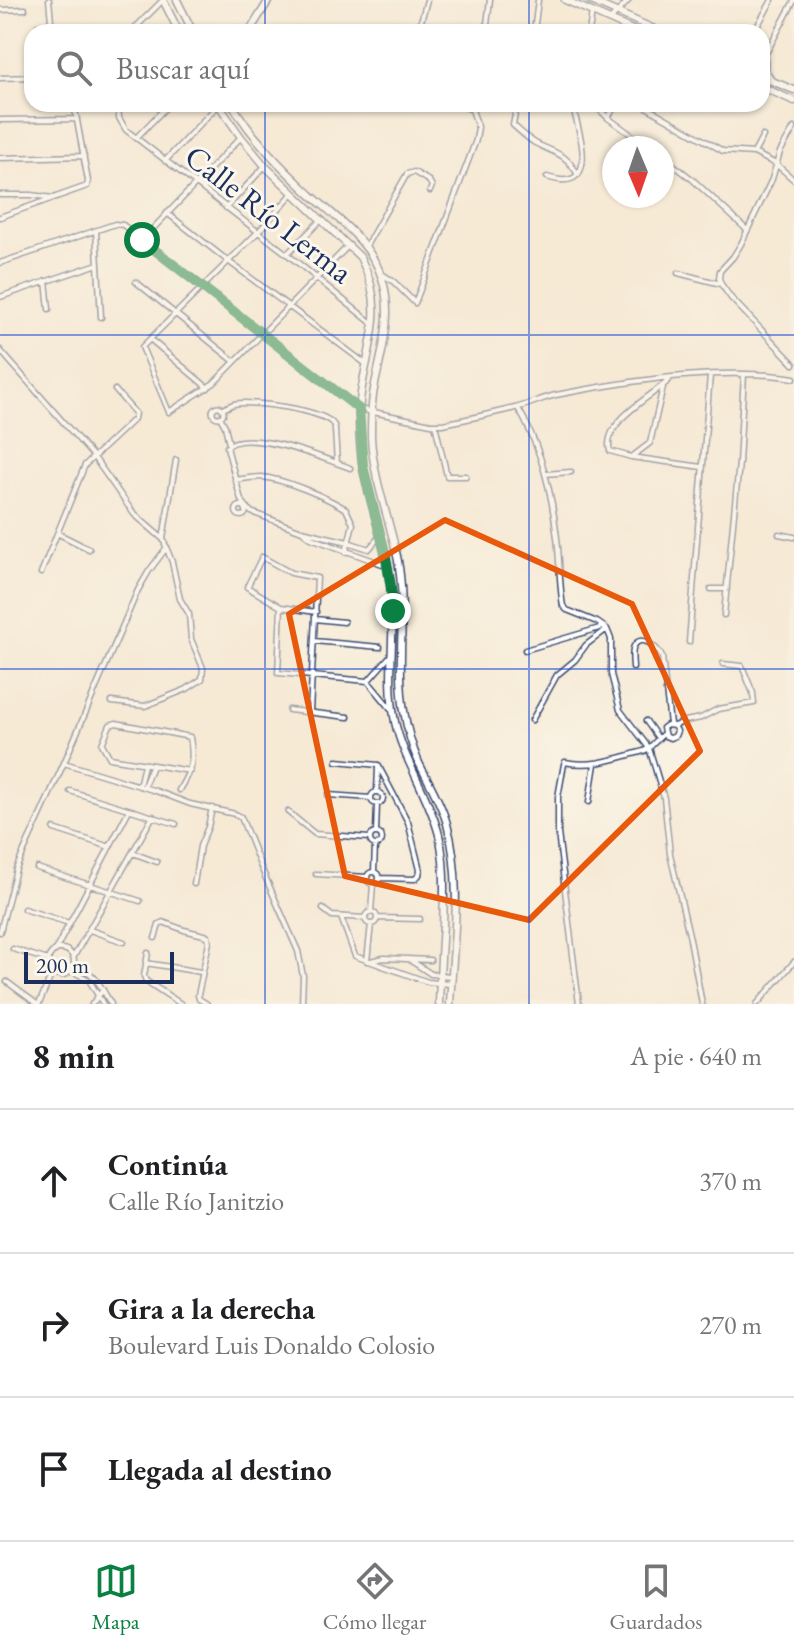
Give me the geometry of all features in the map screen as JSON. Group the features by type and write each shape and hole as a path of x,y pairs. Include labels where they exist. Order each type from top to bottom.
{"main road":[{"path":"163,0 175,24"},
{"path":"177,0 189,24"},
{"path":"254,24 269,0"},
{"path":"565,0 619,24"},
{"path":"589,0 642,24"},
{"path":"772,81 794,90"},
{"path":"770,90 792,100"},
{"path":"224,112 265,166 360,257 367,269 375,301 374,325 359,409 363,467 388,566 393,611 390,656 393,712 405,755 433,816 443,854 439,1004"},
{"path":"237,112 274,159 366,246 380,273 388,323 371,413 373,457 400,578 403,617 401,682 405,718 418,761 446,820 454,856 450,1004"}],"street":[{"path":"47,24 51,21 49,0"},
{"path":"139,24 163,0"},
{"path":"420,24 427,0"},
{"path":"487,24 490,0"},
{"path":"535,24 538,0"},
{"path":"610,20 629,0"},
{"path":"758,24 772,0"},
{"path":"770,46 794,1"},
{"path":"0,10 25,9"},
{"path":"590,24 592,12"},
{"path":"0,78 24,77"},
{"path":"770,77 772,81"},
{"path":"792,100 794,90"},
{"path":"0,217 87,186 76,112"},
{"path":"119,112 120,123 136,138 161,112"},
{"path":"165,161 211,112"},
{"path":"380,273 415,303 476,140 478,127 474,112"},
{"path":"515,112 513,125 532,141 562,155 578,175"},
{"path":"547,177 565,181 578,175 582,169 583,151 574,112"},
{"path":"602,112 633,136"},
{"path":"608,118 611,112"},
{"path":"655,112 723,151 754,153 776,164 794,180"},
{"path":"0,120 77,119"},
{"path":"794,128 780,152 772,179 738,250 720,271 719,278 741,310 794,364"},
{"path":"754,153 763,136"},
{"path":"142,240 241,137"},
{"name":"Calle Río Lerma","path":"136,138 374,325"},
{"path":"0,158 84,156"},
{"path":"674,165 747,230"},
{"path":"226,208 265,166"},
{"path":"366,246 407,174 414,172 429,181 432,186 430,191"},
{"path":"293,193 142,347 169,412 208,388 349,245"},
{"path":"0,195 53,198"},
{"path":"167,213 366,364"},
{"path":"287,254 322,219"},
{"path":"0,263 118,224 123,225 359,409 435,424 518,408 555,395 653,379 744,374 794,378"},
{"path":"96,231 101,317"},
{"path":"0,297 98,264"},
{"path":"678,273 721,284"},
{"path":"46,281 49,309"},
{"path":"136,282 234,361"},
{"path":"150,339 208,388"},
{"path":"0,350 93,456 134,514 163,539 178,594 190,619 191,639 203,668 202,679 187,689 145,706 112,702"},
{"path":"724,615 744,374"},
{"path":"689,642 710,375"},
{"path":"671,378 632,408 615,428 608,444 610,451 702,467"},
{"path":"631,457 650,443 663,386"},
{"path":"41,573 83,469 134,419 135,413 115,390"},
{"path":"220,417 215,417 212,411 216,407 222,409 236,403 271,404 299,410 330,422 335,426 337,463"},
{"path":"518,408 532,432 545,474 556,528 563,606 606,628 611,639 611,674 620,710 649,748 664,798 670,854 702,1004"},
{"path":"220,417 222,409"},
{"path":"220,417 225,426 230,462 245,507 302,531 369,549"},
{"path":"435,424 447,476 466,476"},
{"path":"229,444 260,440 350,468"},
{"path":"163,539 176,460"},
{"path":"545,474 571,472"},
{"path":"235,480 266,478 305,490 346,509 353,524 346,552"},
{"path":"302,531 311,538 388,566"},
{"path":"58,533 89,549"},
{"path":"779,534 794,537"},
{"path":"366,559 369,549 381,535"},
{"path":"0,932 16,869 138,590 167,547"},
{"path":"310,712 316,612 317,578 291,573 262,557 247,587 281,607 316,612"},
{"path":"711,589 727,589"},
{"path":"281,607 278,673 368,681 393,712"},
{"path":"315,619 344,622"},
{"path":"525,650 606,628"},
{"path":"532,720 557,675 606,628"},
{"path":"314,641 380,647"},
{"path":"633,668 635,644 650,643 659,650 672,725 677,731 673,738 667,738 646,721"},
{"path":"368,681 390,656"},
{"path":"579,1004 558,833 558,797 565,762 595,764 649,748 661,736 663,728 701,718 718,709 754,703 742,666 723,664"},
{"path":"289,710 348,717"},
{"path":"179,790 190,771 192,766 190,737 112,723 102,744 110,758 190,771"},
{"path":"337,761 378,765"},
{"path":"64,763 190,804 238,815 298,951 303,976 302,1004"},
{"path":"141,786 145,764"},
{"path":"589,802 595,764"},
{"path":"377,792 378,765"},
{"path":"378,765 408,822 420,870 415,879 380,878"},
{"path":"141,786 152,766"},
{"path":"70,791 176,824"},
{"path":"371,798 377,792"},
{"path":"377,792 383,799 377,804"},
{"path":"328,795 371,798"},
{"path":"371,798 377,804"},
{"path":"376,833 377,804"},
{"path":"194,884 200,846 212,808"},
{"path":"48,960 129,810"},
{"path":"288,812 315,834 369,838"},
{"path":"13,949 48,960 53,971 62,974 70,970 153,816"},
{"path":"54,829 110,847"},
{"path":"369,838 376,833"},
{"path":"375,845 381,840 376,833"},
{"path":"369,838 375,845"},
{"path":"374,872 375,845"},
{"path":"133,853 157,862"},
{"path":"37,868 140,901"},
{"path":"374,872 380,878"},
{"path":"367,877 374,872"},
{"path":"316,874 367,877"},
{"path":"367,877 373,884"},
{"path":"373,884 378,883 380,878"},
{"path":"371,912 373,884"},
{"path":"24,909 69,923"},
{"path":"323,909 330,915 365,918"},
{"path":"365,918 371,912 376,913 378,918"},
{"path":"341,917 353,954 428,982 451,980"},
{"path":"365,918 371,924"},
{"path":"378,918 420,919"},
{"path":"371,924 378,918"},
{"path":"155,938 163,922 207,934 209,942 198,995 203,1003"},
{"path":"367,961 371,924"},
{"path":"90,930 124,942"},
{"path":"55,951 60,949 71,953 74,961 91,973 111,1004"},
{"path":"148,953 146,981 181,1004"},
{"path":"367,961 384,958 430,960"},
{"path":"410,960 440,979"},
{"path":"757,1004 794,962"},
{"path":"146,963 201,972"},
{"path":"70,970 89,980 103,1004"},
{"path":"7,982 38,1004 53,971"},
{"path":"92,1004 103,990"}],"highlighted area":[{"path":"445,520 632,604 700,751 529,920 345,876 289,614"}],"route":[{"path":"142,240 359,409 363,467 385,553 393,611"}]}
